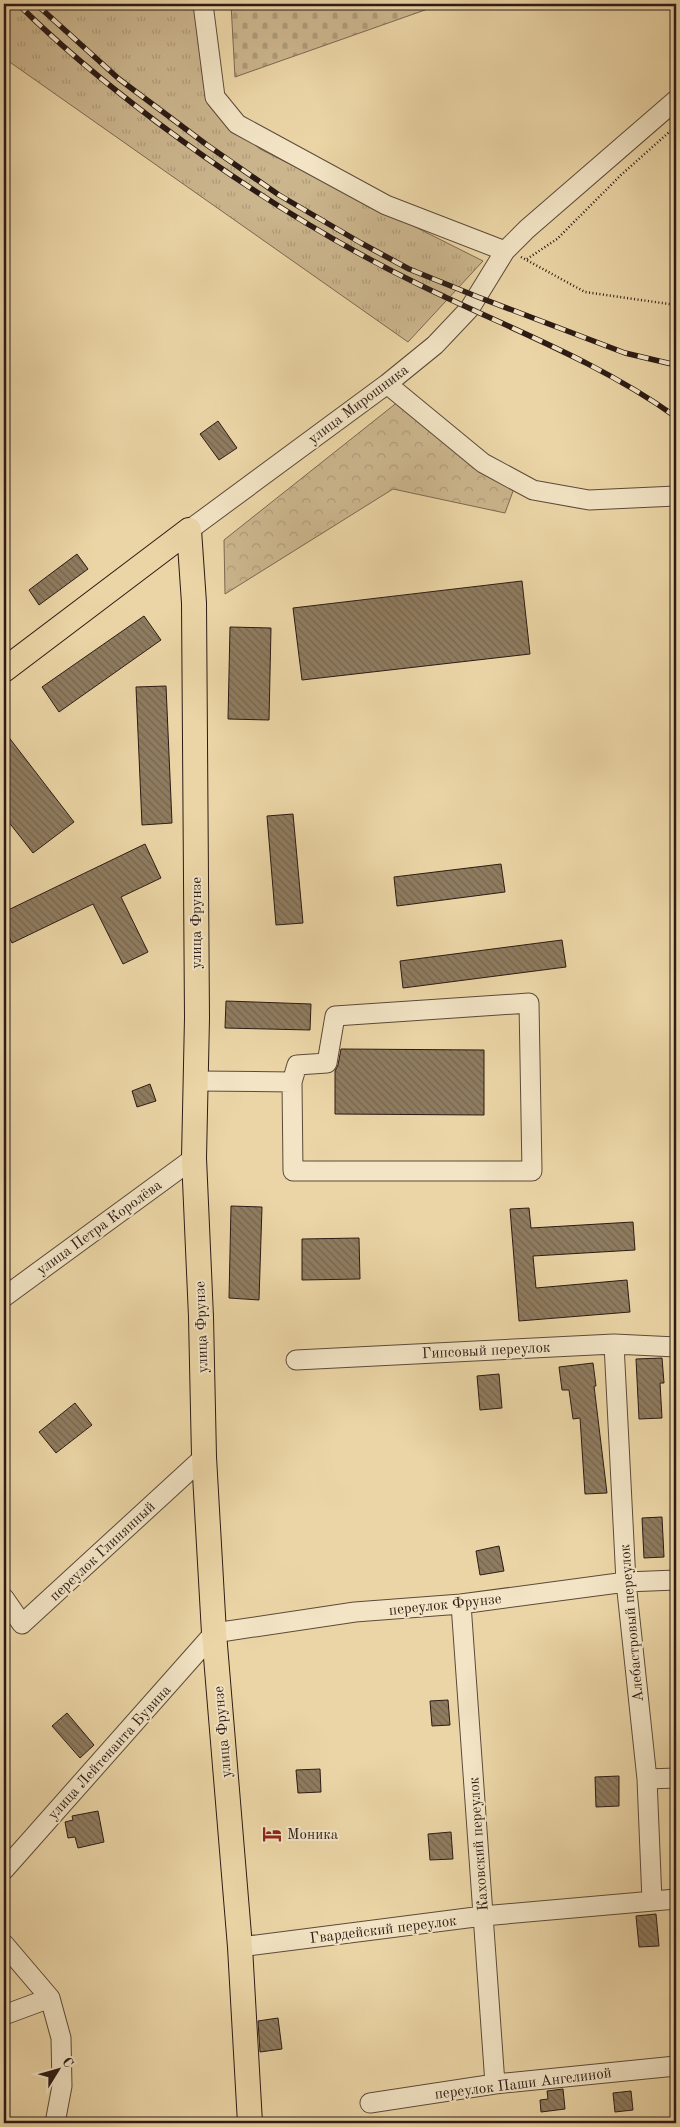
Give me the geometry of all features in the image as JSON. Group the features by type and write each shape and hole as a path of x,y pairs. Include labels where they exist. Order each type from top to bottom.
{"main road":[{"name":"улица Мирошника","path":"4,670 189,530"},
{"name":"улица Фрунзе","path":"189,530 194,602 196,1081 194,1158 201,1317 204,1457 214,1633 240,1947 250,2123"}],"street":[{"path":"203,4 215,96 238,124 386,205 505,252"},
{"name":"улица Мирошника","path":"189,530 387,384 435,345 459,321 478,297 505,252 527,230 676,100"},
{"path":"387,384 482,463 533,490 589,500 676,496"},
{"path":"529,1003 532,1171 293,1171 292,1082 296,1065 327,1063 335,1016 529,1003"},
{"path":"196,1081 292,1082"},
{"name":"улица Петра Королёва","path":"5,1291 194,1158"},
{"name":"Гипсовый переулок","path":"296,1360 614,1344 676,1347"},
{"name":"Алебастровый переулок","path":"614,1344 626,1582 647,1779 652,1901"},
{"name":"переулок Глинянный","path":"4,1598 22,1624 204,1457"},
{"name":"переулок Фрунзе","path":"214,1633 355,1612 461,1604 626,1582 676,1580"},
{"name":"Каховский переулок","path":"461,1604 495,2084"},
{"name":"улица Лейтенанта Бувина","path":"4,1870 214,1633"},
{"path":"647,1779 676,1778"},
{"name":"Гвардейский переулок","path":"240,1947 483,1916 676,1899"},
{"path":"4,1944 50,1998 60,2038 62,2086 55,2123"},
{"path":"4,2015 50,1998"},
{"name":"переулок Паши Ангелиной","path":"370,2103 495,2084 676,2066"}],"path":[{"path":"527,259 557,239 621,175 676,126"},
{"path":"505,252 527,259 585,292 676,305"}],"green space":[{"path":"4,4 195,4 206,101 260,149 483,261 408,342 4,58"},
{"path":"231,4 442,4 235,77"},
{"path":"404,397 516,483 505,513 393,489 225,594 224,540"}],"building":[{"path":"218,421 237,448 219,460 200,434"},
{"path":"77,554 88,569 39,605 29,590"},
{"path":"522,581 530,654 302,680 293,608"},
{"path":"144,616 161,640 59,712 42,687"},
{"path":"230,627 271,628 269,720 228,719"},
{"path":"166,686 172,823 142,825 136,687"},
{"path":"4,731 74,822 33,853 4,816"},
{"path":"293,814 303,923 276,925 267,816"},
{"path":"145,844 161,878 121,897 148,952 123,964 93,904 12,943 4,927 4,912"},
{"path":"501,864 505,892 397,906 394,877"},
{"path":"562,940 566,967 403,988 400,961"},
{"path":"226,1001 311,1004 310,1030 225,1028"},
{"path":"341,1049 484,1050 484,1115 335,1114 335,1071"},
{"path":"150,1084 156,1101 137,1107 132,1091"},
{"path":"231,1206 262,1207 259,1300 229,1298"},
{"path":"529,1208 531,1228 633,1222 635,1250 533,1256 536,1288 627,1280 630,1312 519,1321 510,1209"},
{"path":"359,1238 360,1279 302,1280 302,1239"},
{"path":"662,1358 664,1383 660,1383 662,1418 639,1419 636,1359"},
{"path":"593,1363 607,1493 585,1494 580,1418 573,1419 569,1390 562,1390 559,1367"},
{"path":"499,1374 502,1408 480,1410 477,1376"},
{"path":"75,1403 92,1425 56,1453 39,1432"},
{"path":"662,1517 664,1557 644,1558 642,1518"},
{"path":"499,1546 504,1571 480,1575 476,1551"},
{"path":"448,1700 450,1725 432,1726 430,1701"},
{"path":"67,1713 94,1745 80,1758 52,1726"},
{"path":"320,1769 321,1792 298,1793 296,1770"},
{"path":"619,1776 619,1806 596,1807 595,1777"},
{"path":"98,1811 104,1842 78,1848 75,1837 68,1838 65,1822 73,1820 72,1816"},
{"path":"451,1832 453,1859 430,1860 428,1834"},
{"path":"656,1914 659,1946 639,1947 636,1916"},
{"path":"278,2018 282,2049 260,2052 258,2021"},
{"path":"563,2089 565,2109 541,2112 540,2100 548,2099 547,2091"},
{"path":"631,2091 633,2110 615,2112 613,2093"}],"railway":[{"path":"18,4 68,51 140,109 189,146 286,211 387,269 584,362 616,379 676,417"},
{"path":"36,4 119,79 207,145 279,195 361,243 409,269 478,297 625,353 676,365"}],"place":[{"name":"Моника","path":"272,1834"}]}
